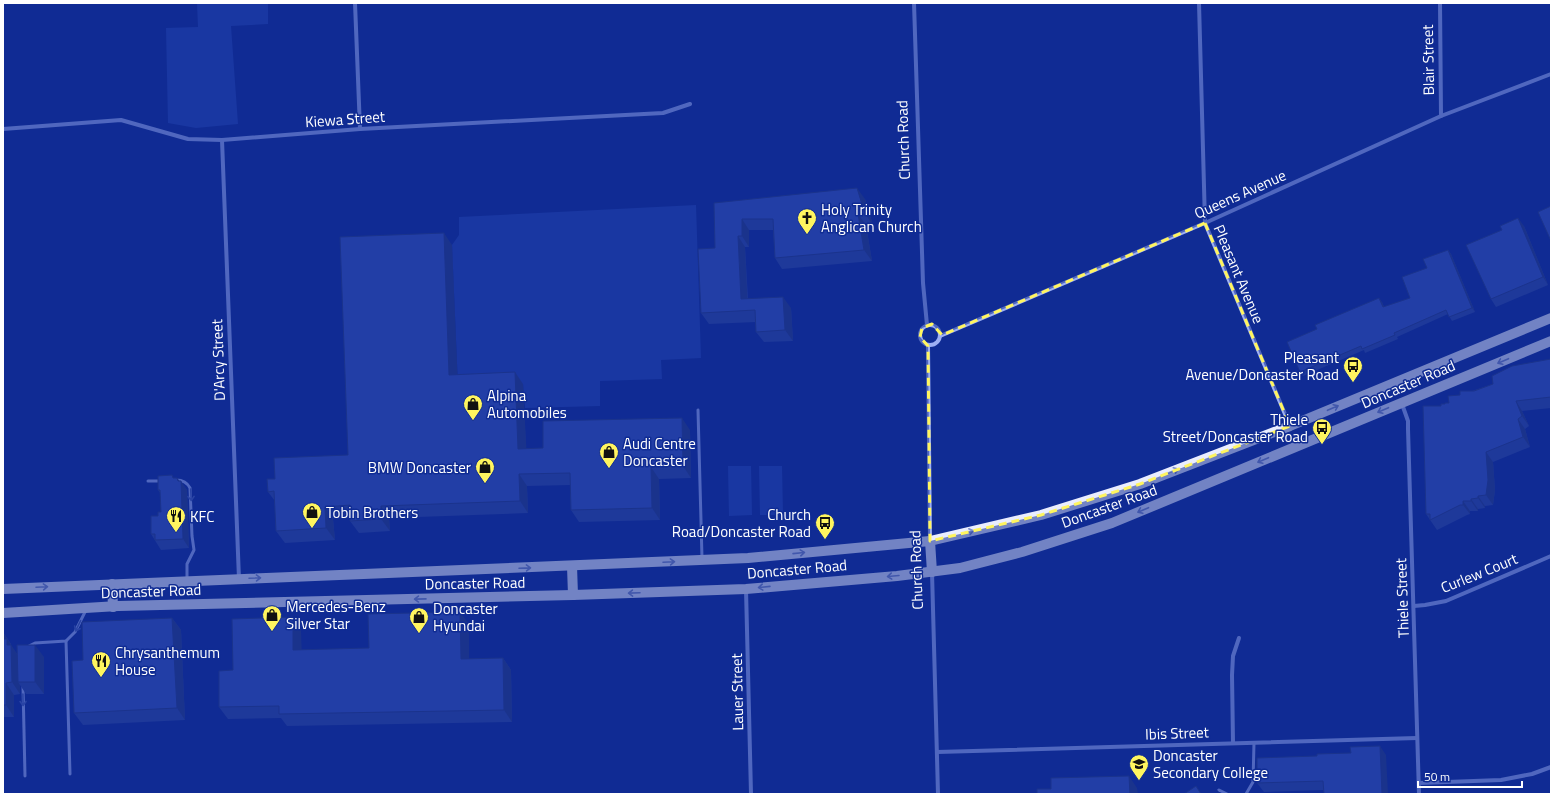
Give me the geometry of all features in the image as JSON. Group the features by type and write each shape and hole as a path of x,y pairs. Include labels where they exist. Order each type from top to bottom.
{"main road":[{"name":"Doncaster Road","path":"3,589 748,558 930,541 1041,515 1140,484 1290,426 1551,318"},
{"name":"Doncaster Road","path":"3,613 113,606 573,595 746,589 932,572 960,568 1022,552 1112,523 1551,341"},
{"name":"Church Road","path":"930,541 932,572"},
{"path":"572,566 573,595"},
{"path":"112,584 113,606"}],"street":[{"path":"355,3 360,129"},
{"name":"Church Road","path":"914,3 923,283 928,325"},
{"name":"Pleasant Avenue","path":"1199,3 1205,223 1290,426"},
{"name":"Blair Street","path":"1440,3 1441,116"},
{"name":"Queens Avenue","path":"940,336 1205,223 1441,116 1551,74"},
{"name":"Kiewa Street","path":"3,129 121,120 188,139 222,140 360,129 662,113 690,104"},
{"name":"D'Arcy Street","path":"222,140 239,579"},
{"path":"932,324 938,328 940,336 937,342 928,345 922,342 919,334 922,328 928,325 932,324"},
{"name":"Church Road","path":"928,345 930,541"},
{"name":"Thiele Street","path":"1402,403 1408,421 1419,794"},
{"name":"Curlew Court","path":"1414,606 1425,606 1446,600 1551,556"},
{"name":"Church Road","path":"932,572 938,794"},
{"name":"Lauer Street","path":"746,589 751,794"},
{"path":"1233,743 1233,656 1240,638"},
{"name":"Ibis Street","path":"937,752 1417,738"},
{"path":"1419,783 1501,780 1532,774 1551,767"}],"lane":[{"path":"698,410 702,560"},
{"path":"148,481 182,480 188,484 190,488 194,550 187,564 187,581"},
{"path":"27,647 35,643 66,641 75,632 87,608"},
{"path":"66,641 70,774"},
{"path":"23,683 25,776"},
{"path":"1246,794 1253,782 1254,743"},
{"path":"1219,790 1227,794"}],"highlighted area":[{"path":"1205,223 1290,426 1140,484 1041,515 930,541 928,346 920,337 922,328 932,324 942,335"}],"shaded area":[{"path":"197,3 268,3 268,24 231,26 238,124 196,128 168,123 166,28 198,27"},
{"path":"696,205 701,358 661,360 662,379 600,381 600,406 525,408 523,384 458,387 452,245 459,235 459,217"},
{"path":"728,466 751,466 752,515 729,516"},
{"path":"759,466 782,466 783,515 760,515"}],"building":[{"path":"857,188 865,214 858,214 864,250 775,258 773,219 742,219 742,236 738,236 741,299 783,297 785,330 756,332 755,310 701,313 698,249 715,248 714,203"},
{"path":"1551,206 1551,241 1538,212"},
{"path":"1518,218 1543,277 1491,299 1466,245 1502,230 1500,226"},
{"path":"444,233 449,375 515,372 518,449 543,448 543,421 682,418 683,466 651,467 652,508 571,510 570,473 519,474 520,501 381,506 381,519 350,521 350,505 325,507 326,528 276,531 274,491 268,492 267,479 275,479 274,458 348,455 340,237"},
{"path":"1448,250 1472,308 1449,317 1446,310 1394,333 1395,335 1362,349 1361,346 1300,372 1287,342 1317,329 1315,325 1379,298 1383,307 1410,298 1402,277 1427,268 1423,259"},
{"path":"1551,359 1551,397 1516,401 1522,416 1518,419 1523,437 1486,452 1488,480 1486,495 1478,496 1478,498 1471,499 1471,501 1463,501 1463,505 1460,505 1430,520 1430,514 1426,514 1423,406 1441,406 1441,404 1449,403 1448,396 1460,395 1460,391 1474,391 1493,384 1492,376 1512,366"},
{"path":"172,475 173,478 177,478 178,481 181,481 183,539 155,540 155,534 151,534 151,516 158,516 158,512 161,512 158,476"},
{"path":"460,612 461,659 503,658 504,710 279,714 279,706 219,707 219,671 233,670 232,619 293,617 293,650 369,648 368,614"},
{"path":"172,618 177,708 74,713 72,661 83,660 82,622"},
{"path":"3,639 7,639 7,645 11,645 12,682 6,683 6,705 3,705"},
{"path":"17,645 35,645 35,682 18,682"},
{"path":"1380,746 1382,794 1324,794 1323,781 1257,783 1257,758 1351,753 1350,747"},
{"path":"1129,776 1130,794 1037,794 1037,789 1051,789 1051,778"},
{"path":"1196,786 1201,794 1184,794"}],"place":[{"name":"Holy Trinity Anglican Church","path":"807,235"},
{"name":"Pleasant Avenue/Doncaster Road","path":"1353,383"},
{"name":"Alpina Automobiles","path":"473,421"},
{"name":"Thiele Street/Doncaster Road","path":"1322,445"},
{"name":"Audi Centre Doncaster","path":"609,469"},
{"name":"BMW Doncaster","path":"485,484"},
{"name":"Tobin Brothers","path":"312,529"},
{"name":"KFC","path":"176,533"},
{"name":"Church Road/Doncaster Road","path":"825,540"},
{"name":"Mercedes-Benz Silver Star","path":"272,632"},
{"name":"Doncaster Hyundai","path":"419,634"},
{"name":"Chrysanthemum House","path":"101,678"},
{"name":"Doncaster Secondary College","path":"1139,781"}]}
